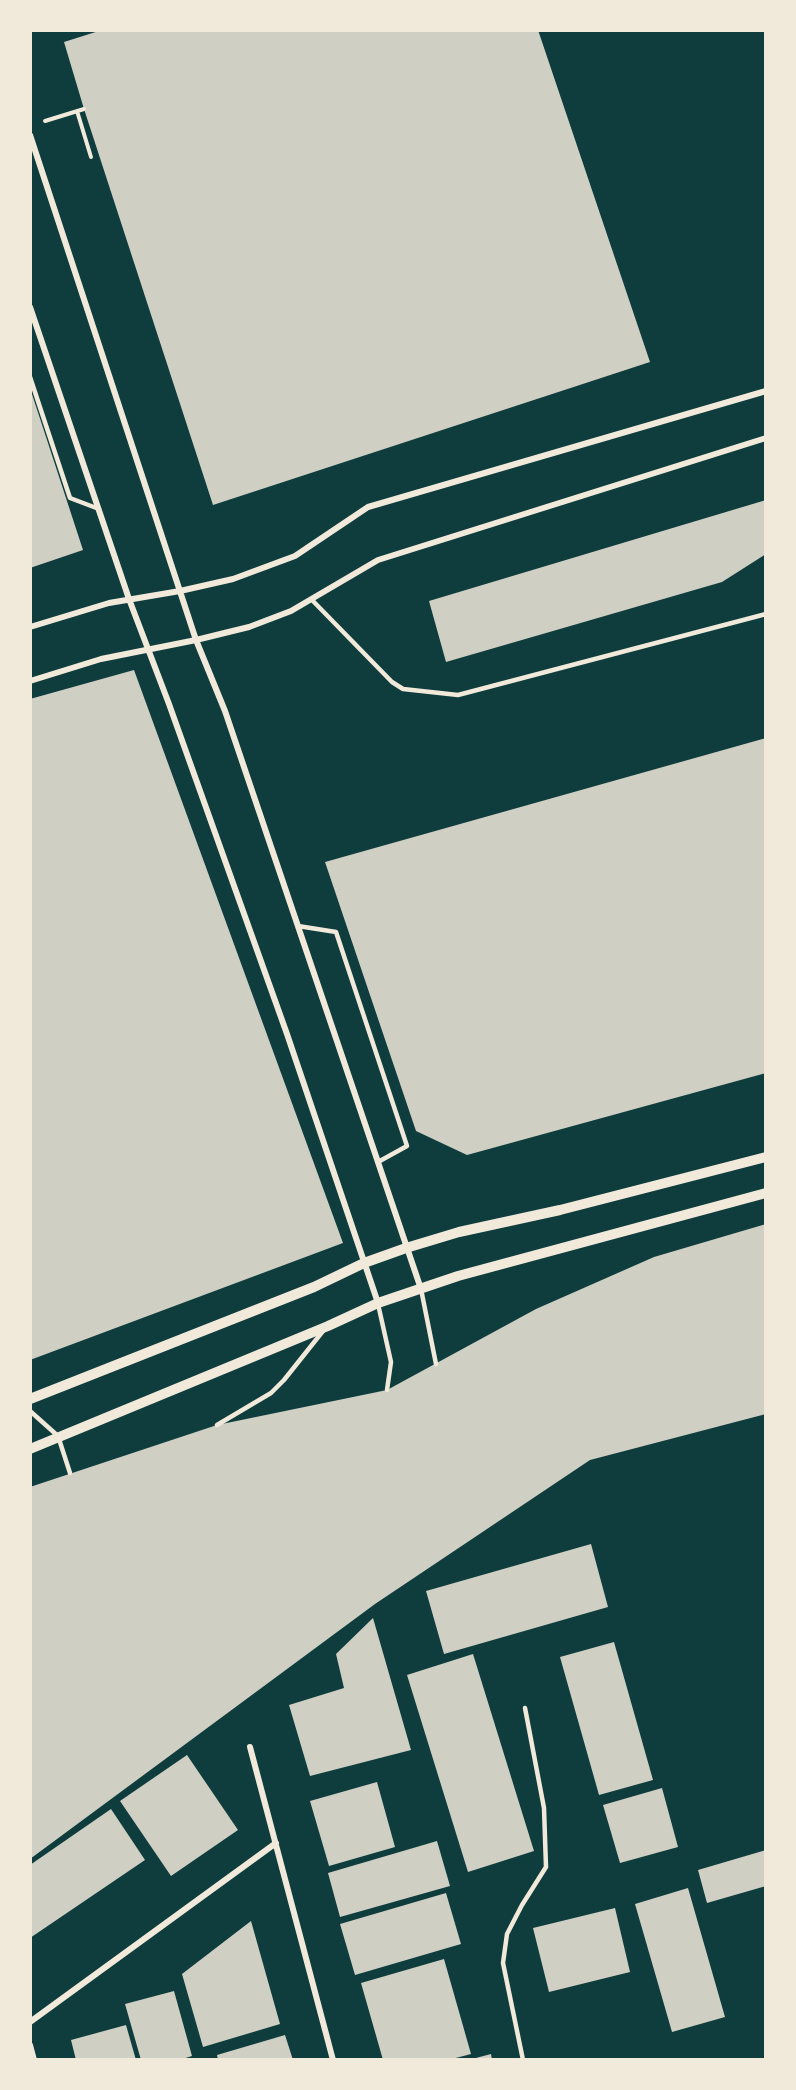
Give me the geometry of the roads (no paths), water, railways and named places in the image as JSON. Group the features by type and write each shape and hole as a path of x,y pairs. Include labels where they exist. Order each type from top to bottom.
{"street":[{"path":"30,135 195,640 218,691 421,1289"},
{"path":"30,307 129,599 287,1034 378,1303"},
{"path":"30,627 109,603 233,579 295,556 368,507 766,391"},
{"path":"30,681 101,659 249,627 291,611 378,560 766,438"},
{"path":"30,1399 314,1287 364,1263 406,1248 459,1232 560,1210 766,1157"},
{"path":"30,1449 328,1326 378,1303 458,1276 766,1192"},
{"path":"250,1747 333,2060"},
{"path":"30,2022 276,1843"},
{"path":"30,2045 34,2060"}],"lane":[{"path":"30,377 70,498 99,509"},
{"path":"312,600 393,682 403,689 458,694 766,614"},
{"path":"298,926 336,932 407,1146 378,1162"},
{"path":"421,1289 436,1365"},
{"path":"378,1303 391,1362 387,1390"},
{"path":"217,1425 271,1393 328,1326"},
{"path":"30,1411 58,1436 70,1473"},
{"path":"522,2060 503,1963 507,1934 546,1867 544,1808 525,1708"}]}
